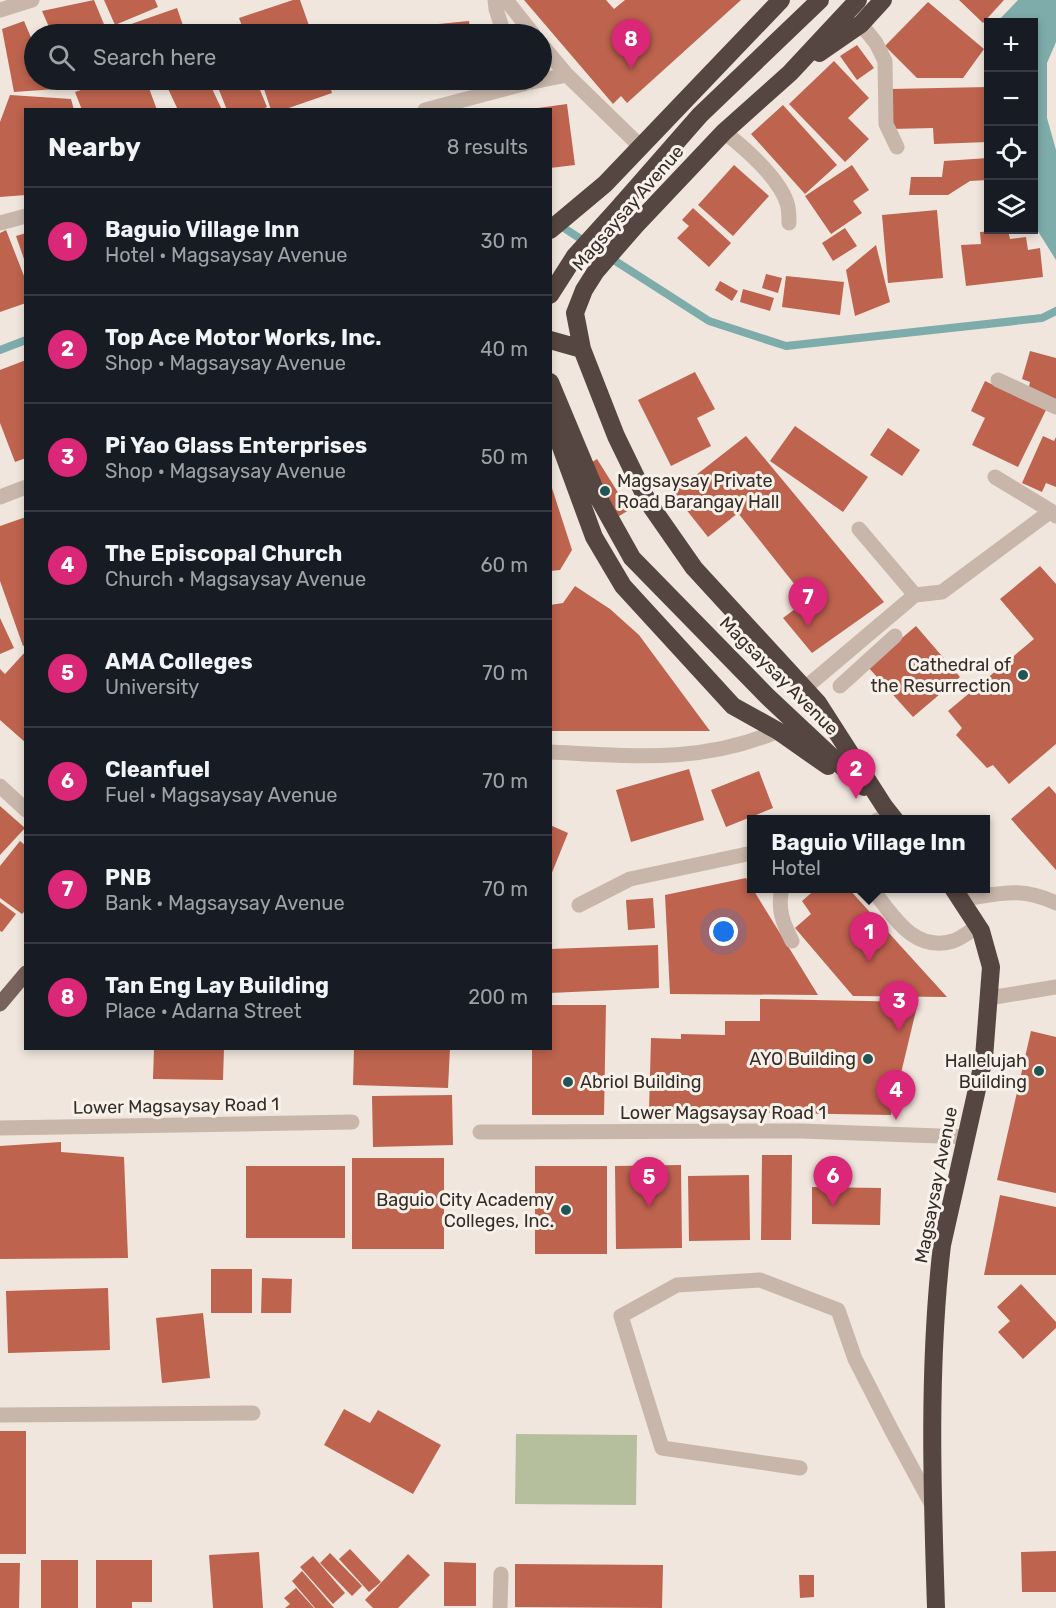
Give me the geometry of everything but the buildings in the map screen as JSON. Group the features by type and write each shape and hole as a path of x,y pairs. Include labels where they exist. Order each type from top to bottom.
{"highway":[{"path":"552,229 601,187 781,0"},
{"name":"Magsaysay Avenue","path":"858,0 790,73 724,132 652,207 596,271 584,290 575,313 582,349 616,436 648,502 694,568 818,703 887,815"},
{"path":"790,73 861,24 883,0"},
{"name":"Magsaysay Avenue","path":"552,292 575,256 700,115 816,4"},
{"path":"601,187 611,206 622,211 633,212 652,207"},
{"path":"552,300 584,290"},
{"path":"552,340 582,349"},
{"name":"Magsaysay Avenue","path":"552,387 598,497 632,558 887,815"},
{"name":"Magsaysay Avenue","path":"552,422 594,537 623,586 733,706 778,731 887,815"},
{"name":"Magsaysay Avenue","path":"936,1608 932,1505 935,1326 940,1261 984,1058 991,967 978,926 958,894"}],"main road":[{"path":"0,1004 24,975"}],"street":[{"path":"0,10 32,0"},
{"path":"495,0 501,24"},
{"path":"506,0 526,24"},
{"path":"861,24 876,43 885,61 886,124 897,147"},
{"path":"552,57 567,75 640,147"},
{"path":"552,77 567,75"},
{"path":"432,108 495,90"},
{"path":"724,132 740,145 777,184 787,204 789,223"},
{"path":"0,223 24,217"},
{"path":"998,380 1056,407"},
{"path":"805,688 915,595 942,592 1054,513 995,477"},
{"path":"0,497 24,488"},
{"path":"859,529 915,595"},
{"path":"840,686 895,636"},
{"path":"552,752 641,757 687,754 723,750 778,731"},
{"path":"0,786 23,803"},
{"path":"579,905 630,879 747,854"},
{"path":"781,893 780,913 792,941"},
{"path":"875,893 900,923 917,939 933,944 954,940 978,926"},
{"path":"958,894 985,893"},
{"path":"990,893 1037,894 1056,903"},
{"path":"989,999 1056,987"},
{"name":"Lower Magsaysay Road 1","path":"0,1128 352,1122"},
{"name":"Lower Magsaysay Road 1","path":"480,1132 801,1131 967,1137"},
{"path":"800,1468 662,1448 621,1316 677,1285 760,1280 838,1310 855,1359 932,1505"},
{"path":"0,1415 254,1413"},
{"path":"500,1608 501,1574"}],"green space":[{"path":"516,1434 637,1435 636,1505 515,1504"}],"water":[{"path":"1018,0 1056,0 1056,42 1047,63 1047,118 1056,150 1056,260 1038,231 1038,18 1001,18"}],"waterway":[{"path":"556,223 709,321 786,346 1042,318 1056,311"},
{"path":"0,350 24,341"}],"place":[{"name":"Tan Eng Lay Building","path":"631,69"},
{"name":"Magsaysay Private Road Barangay Hall","path":"605,491"},
{"name":"PNB","path":"808,627"},
{"name":"Cathedral of the Resurrection","path":"1023,675"},
{"name":"Top Ace Motor Works, Inc.","path":"856,799"},
{"name":"Baguio Village Inn","path":"869,962"},
{"name":"Pi Yao Glass Enterprises","path":"899,1031"},
{"name":"AYO Building","path":"868,1059"},
{"name":"Hallelujah Building","path":"1039,1071"},
{"name":"Abriol Building","path":"568,1082"},
{"name":"The Episcopal Church","path":"896,1120"},
{"name":"Cleanfuel","path":"833,1206"},
{"name":"AMA Colleges","path":"649,1207"},
{"name":"Baguio City Academy Colleges, Inc.","path":"566,1210"}]}
